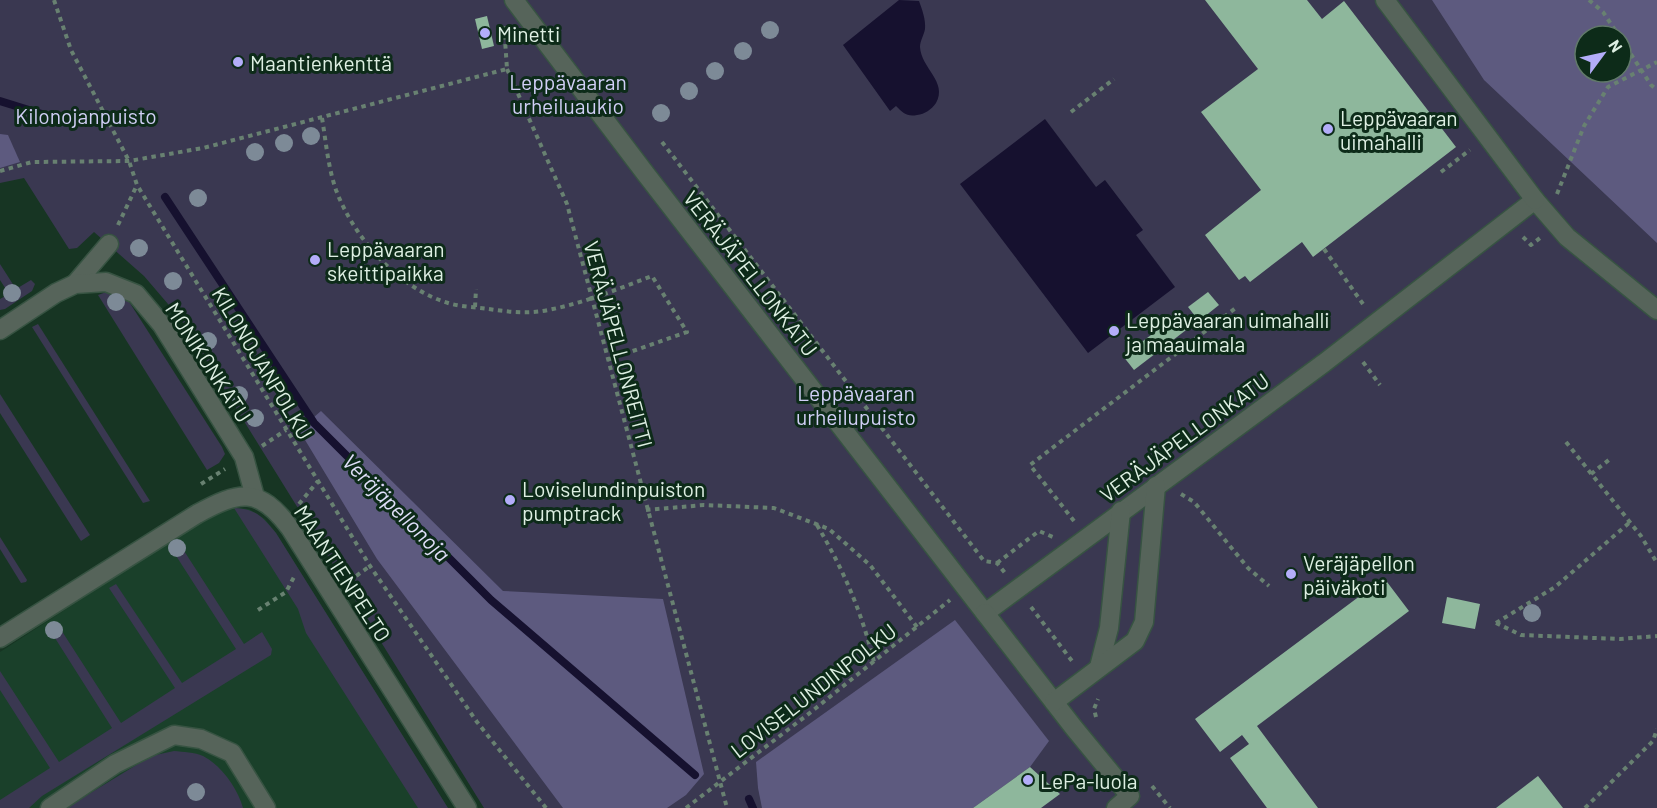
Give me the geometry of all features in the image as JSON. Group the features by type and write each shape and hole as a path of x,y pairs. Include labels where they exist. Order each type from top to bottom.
{"street":[{"name":"VERÄJÄPELLONKATU","path":"514,0 985,613 1130,796 1116,808"},
{"path":"1385,0 1535,200 1567,237 1657,310"},
{"name":"VERÄJÄPELLONKATU","path":"985,613 1324,363 1535,200"},
{"path":"75,284 108,244"},
{"name":"MONIKONKATU","path":"0,330 56,293 75,284 106,282 136,294 162,325 243,457 255,497"},
{"path":"1054,702 1135,641 1144,622 1162,482"},
{"path":"0,638 220,501 244,496 255,497"},
{"name":"MAANTIENPELTO","path":"255,497 267,502 285,521 467,808"},
{"path":"1092,673 1109,628 1121,511"},
{"path":"50,808 115,764 174,735 201,739 232,753 266,808"}],"path":[{"name":"KILONOJANPOLKU","path":"54,0 71,50 129,160 137,185 370,566 477,722 546,808"},
{"path":"1589,0 1604,12 1611,24"},
{"path":"0,171 32,162 129,160 203,148 507,69 504,23"},
{"path":"1633,58 1657,90"},
{"path":"1557,195 1584,126 1608,87 1657,63"},
{"name":"VERÄJÄPELLONREITTI","path":"507,69 567,204 646,510 727,808"},
{"path":"1071,112 1114,79"},
{"path":"322,118 330,167 336,189 346,211 372,249 404,280 423,292 449,303 523,313 591,299 652,276 687,332 607,360"},
{"path":"1441,172 1488,136"},
{"path":"662,142 984,561 997,563 1092,673 1099,697 1094,709 1097,721"},
{"path":"108,244 137,185"},
{"path":"1324,249 1365,307"},
{"path":"475,307 476,289"},
{"path":"1078,526 1030,465 1237,307"},
{"path":"1566,442 1641,536 1657,563"},
{"path":"1591,474 1610,459"},
{"path":"285,521 318,481"},
{"path":"1162,482 1194,502 1248,568 1269,586"},
{"path":"646,510 704,505 774,508 817,524 828,529 870,565 917,627"},
{"path":"1629,523 1555,588 1496,623 1521,635 1620,639 1657,636"},
{"path":"817,524 840,564 865,624 874,662"},
{"path":"258,610 286,592 308,557"},
{"name":"LOVISELUNDINPOLKU","path":"687,808 952,598"},
{"path":"1585,808 1653,741 1657,729"},
{"path":"1148,781 1170,808"}],"shaded area":[{"path":"899,0 919,1 925,26 920,45 921,55 939,88 936,103 930,110 917,115 905,114 896,106 890,111 843,45"},
{"path":"1432,0 1657,0 1657,243 1484,80"},
{"path":"1045,119 1096,187 1105,180 1143,230 1136,235 1175,287 1088,353 960,184"},
{"path":"0,134 8,135 20,162 0,168"},
{"path":"321,411 503,591 663,599 704,774 686,795 667,808 563,808 377,559 299,430"},
{"path":"224,506 249,509 265,519 276,533 448,808 0,808 0,652"},
{"path":"955,620 1049,741 1030,767 973,808 762,808 756,762"}],"green space":[{"name":"Leppävaaran urheilupuisto","path":"0,0 1657,0 1657,808 484,808 180,318 144,276 94,232 77,248 69,249 24,178 0,183"},
{"path":"0,264 16,289 31,280 35,284 32,291 0,310 0,299 9,294 0,280"},
{"path":"109,291 126,297 222,447 225,454 219,463 207,470 98,295"},
{"path":"38,324 150,501 143,503 32,327"},
{"path":"0,394 90,535 81,541 0,413"},
{"path":"234,508 253,512 267,522 276,533 448,808 418,808 306,633 298,609"},
{"path":"0,537 27,580 26,582 21,583 0,549"},
{"path":"179,543 244,644 262,632 272,649 271,655 42,796 29,808 0,808 0,800 50,768 0,690 0,671 59,762 112,728 48,627 56,622 121,723 175,688 109,588 116,584 182,683 236,649 171,548"},
{"path":"174,751 189,752 210,760 233,786 243,808 66,808 151,756"}],"building":[{"name":"Leppävaaran uimahalli","path":"1205,0 1307,0 1322,19 1344,1 1456,147 1313,257 1302,242 1250,282 1245,276 1239,280 1205,235 1261,190 1201,112 1258,69"},
{"name":"Minetti","path":"487,16 494,46 482,49 475,19"},
{"path":"1208,292 1219,305 1199,321 1188,307"},
{"path":"1179,314 1190,327 1134,370 1123,356"},
{"path":"1384,578 1409,611 1257,726 1318,808 1267,808 1230,758 1249,744 1242,735 1220,752 1195,719"},
{"path":"1447,597 1480,604 1475,629 1442,623"},
{"name":"LePa-luola","path":"1030,767 1060,794 1041,808 973,808"},
{"path":"1538,776 1563,808 1496,808"}],"waterway":[{"name":"Veräjäpellonoja","path":"0,101 58,119"},
{"name":"Veräjäpellonoja","path":"165,197 314,423 491,600 695,775"},
{"name":"Veräjäpellonoja","path":"749,799 753,808"}],"place":[{"name":"Minetti","path":"485,33"},
{"name":"Maantienkenttä","path":"238,62"},
{"name":"Leppävaaran uimahalli","path":"1328,129"},
{"name":"Leppävaaran skeittipaikka","path":"315,260"},
{"name":"Leppävaaran uimahalli ja maauimala","path":"1114,331"},
{"name":"Loviselundinpuiston pumptrack","path":"510,500"},
{"name":"Veräjäpellon päiväkoti","path":"1291,574"},
{"name":"LePa-luola","path":"1028,780"}],"park label":[{"name":"Leppävaaran urheiluaukio","path":"568,93"},
{"name":"Kilonojanpuisto","path":"86,115"}]}
